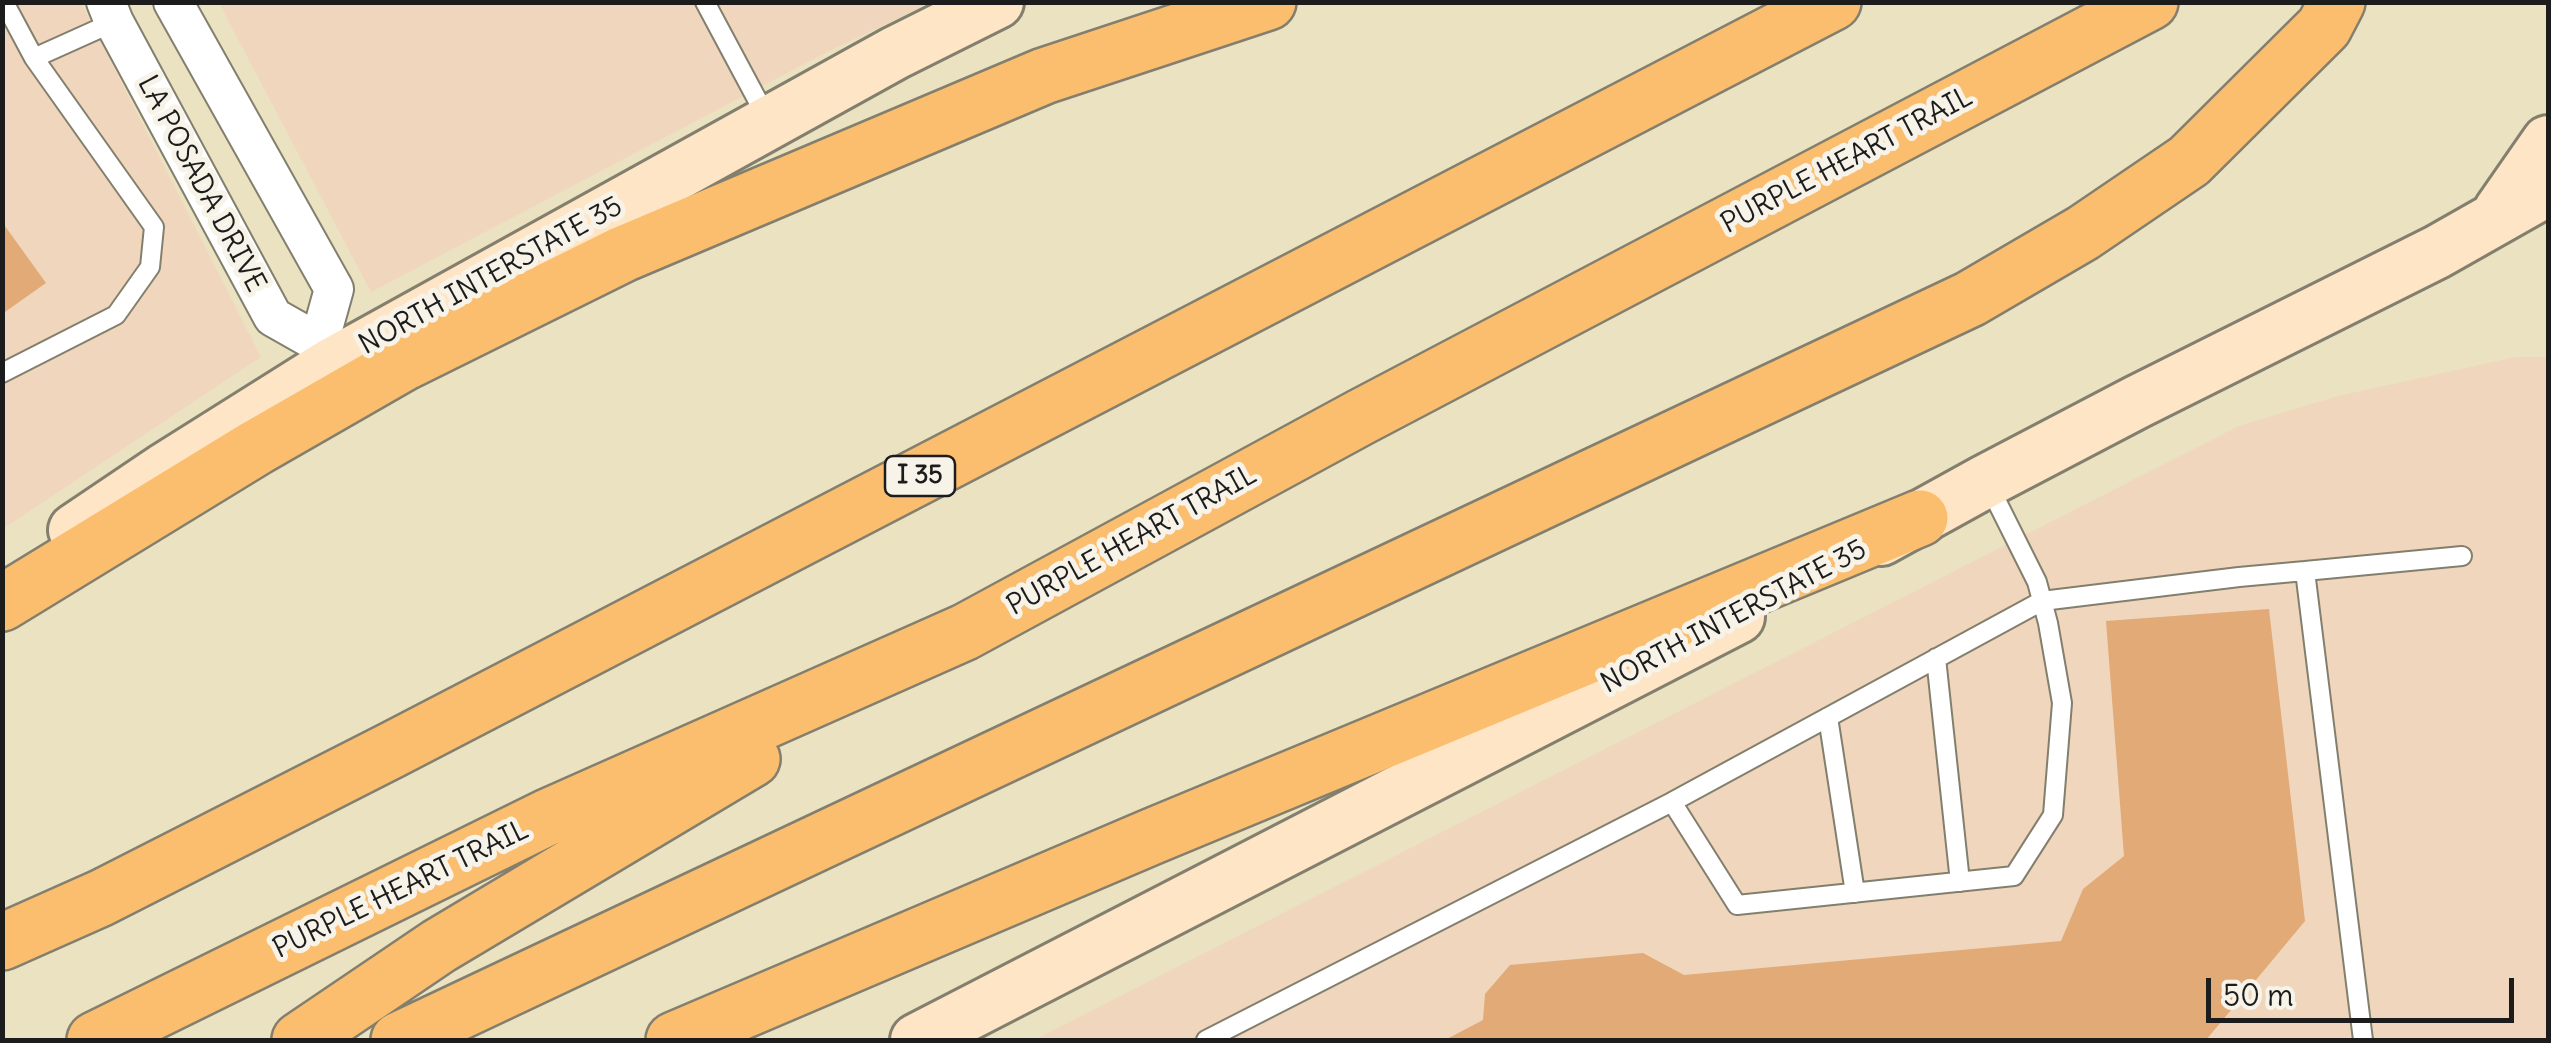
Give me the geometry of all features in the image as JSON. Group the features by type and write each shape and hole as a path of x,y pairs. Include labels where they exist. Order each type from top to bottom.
{"highway":[{"path":"2,604 404,362 623,254 1044,76 1268,2"},
{"name":"I 35","path":"2,942 101,898 392,750 1833,2"},
{"name":"PURPLE HEART TRAIL","path":"95,1040 548,818 965,632 1361,416 2150,2"},
{"path":"399,1040 1970,299 2083,233 2190,161 2324,27 2337,2"},
{"path":"674,1040 1153,836 1920,518"},
{"path":"300,1040 439,946 965,632"}],"main road":[{"name":"NORTH INTERSTATE 35","path":"2,578 164,470 325,354 997,2"},
{"path":"2494,220 2548,142"},
{"name":"NORTH INTERSTATE 35","path":"917,1040 1786,592 1986,480 2436,252 2548,188"}],"street":[{"path":"173,2 334,289 325,354"},
{"name":"LA POSADA DRIVE","path":"110,12 273,318 325,354"}],"lane":[{"path":"2,373 116,314 150,266 154,228 34,58 4,2"},
{"path":"704,2 770,123"},
{"path":"34,58 110,12"},
{"path":"1672,802 1737,905 2014,876 2053,816 2062,703 2037,582 1986,480"},
{"path":"1206,1040 1672,802 2042,601 2239,576 2462,556"},
{"path":"2305,571 2363,1040"},
{"path":"1936,658 1960,882"},
{"path":"1828,718 1855,893"}],"shaded area":[{"path":"3,3 81,3 261,357 3,529"},
{"path":"219,3 931,3 825,53 371,292"},
{"path":"2516,357 2548,357 2548,1040 1034,1040 2239,426 2338,396"}],"building":[{"path":"2,222 46,283 2,314"},
{"path":"2269,609 2305,921 2206,1040 1445,1040 1483,1020 1485,994 1510,965 1643,953 1684,975 2061,941 2083,889 2124,856 2106,621"}]}
